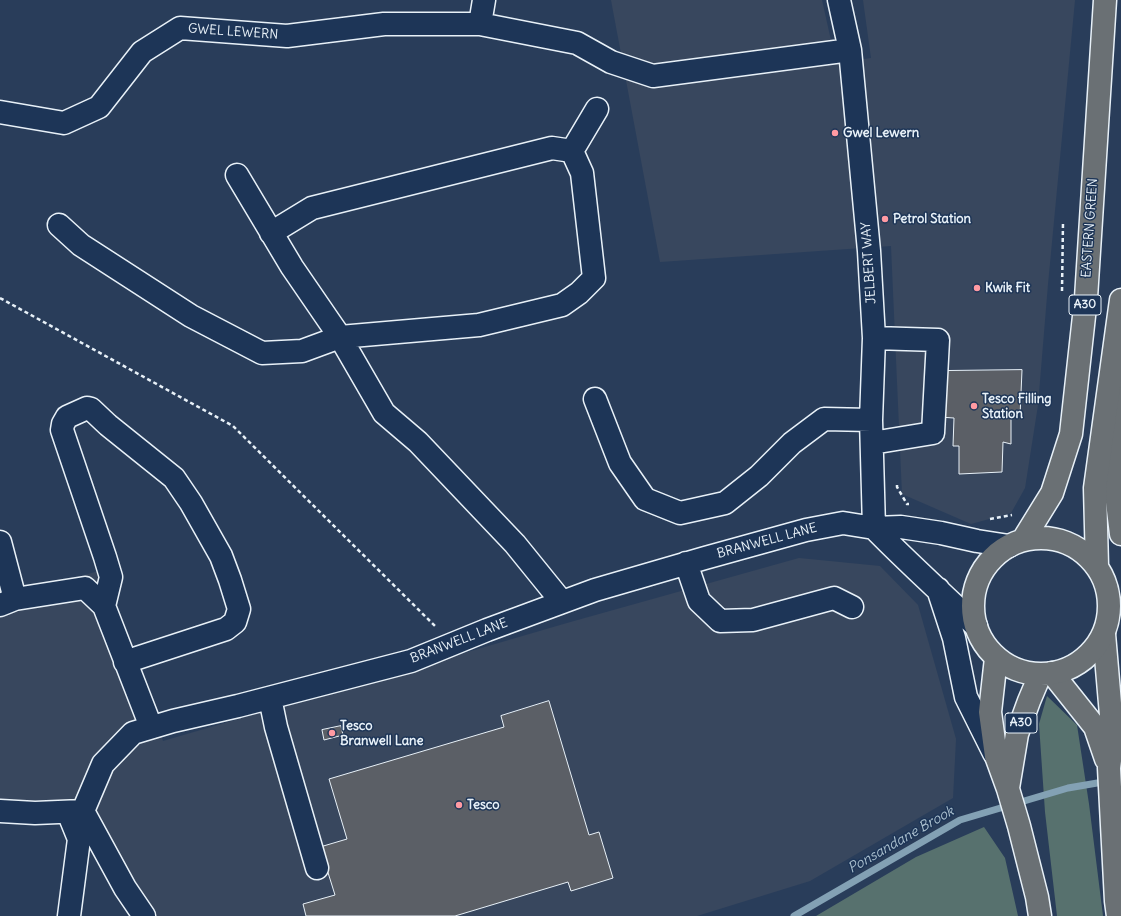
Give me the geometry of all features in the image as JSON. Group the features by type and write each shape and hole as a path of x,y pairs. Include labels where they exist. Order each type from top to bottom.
{"main road":[{"name":"EASTERN GREEN","path":"1016,543 1052,492 1071,434 1086,298 1105,0"},
{"name":"A30","path":"1097,566 1095,488 1121,300"},
{"path":"1121,379 1114,478 1121,534"},
{"path":"1044,538 1064,541 1082,551 1097,566 1107,587 1110,611 1104,634 1092,653 1074,666 1046,674 1024,672 1009,667 996,658 984,644 976,626 973,608 975,589 982,572 994,557 1016,543 1044,538"},
{"path":"1104,634 1113,738"},
{"name":"A30","path":"996,658 990,712 996,756 1008,780 1037,898 1040,916"},
{"path":"1118,916 1109,768 1121,665"},
{"path":"1046,674 1096,728 1109,768"},
{"name":"A30","path":"1008,780 1017,734 1028,701 1046,674"}],"street":[{"path":"480,24 484,0"},
{"name":"JELBERT WAY","path":"839,0 850,50 869,250 874,338 872,420 874,528"},
{"name":"GWEL LEWERN","path":"0,112 64,123 99,107 142,52 180,28 287,36 384,24 480,24 577,43 611,62 653,76 850,50"},
{"path":"572,151 597,109"},
{"path":"271,233 312,208 552,148 572,151"},
{"path":"59,225 81,245 184,311 262,353 302,351 340,337 479,325 562,305 579,293 594,278 582,173 572,151"},
{"path":"237,175 292,267 340,337 384,413 418,442 515,544 562,602"},
{"path":"872,443 933,433 938,340 874,338"},
{"path":"595,399 620,463 645,499 680,513 725,503 759,476 792,443 824,419 872,420"},
{"path":"104,606 111,577 62,430 63,424 67,417 87,408 92,409 108,425 174,478 221,556 239,609 235,622 226,629 125,662"},
{"name":"BRANWELL LANE","path":"76,812 103,764 133,733 151,727 411,661 453,643 595,590 686,563 806,530 843,523 874,528 901,526 977,541 1016,543"},
{"path":"874,528 908,563 938,589 976,626"},
{"path":"0,542 8,602 85,588 104,606 151,727"},
{"path":"686,563 699,601 720,621 753,620 834,598 852,607"},
{"path":"938,589 954,638 966,697 996,756"},
{"path":"270,698 276,727 317,868"},
{"path":"0,811 35,813 76,812"},
{"path":"69,916 79,839 76,812"},
{"path":"76,812 144,916"}],"path":[{"path":"1062,292 1063,222"},
{"path":"0,298 233,426 453,643"},
{"path":"897,480 897,487 907,504 914,506"},
{"path":"984,520 1014,514"}],"shaded area":[{"path":"611,0 822,0 836,63 871,58 863,0 1075,0 1038,405 1025,488 1011,513 971,524 902,494 891,246 660,262"},
{"path":"799,558 880,566 918,605 956,739 953,798 810,881 697,916 143,916 81,823 0,806 0,599 102,570 163,741 567,623"}],"green space":[{"path":"1047,696 1077,725 1089,804 1103,916 1057,916 1045,812 1039,724"},
{"path":"984,827 1005,858 1018,916 816,916 916,857"}],"building":[{"path":"1022,370 1020,416 1011,415 1011,444 1003,442 1002,472 959,474 959,446 953,446 954,418 939,417 941,371"},
{"name":"Tesco","path":"549,701 589,835 599,832 613,878 571,891 568,882 455,916 306,916 303,904 335,895 320,847 347,839 329,779 504,727 501,716"},
{"name":"Tesco Branwell Lane","path":"341,726 343,735 324,740 322,730"}],"waterway":[{"name":"Ponsandane Brook","path":"794,916 960,820 1068,788 1121,779"}],"place":[{"name":"Gwel Lewern","path":"835,133"},
{"name":"Petrol Station","path":"885,219"},
{"name":"Kwik Fit","path":"977,288"},
{"name":"Tesco Filling Station","path":"974,406"},
{"name":"Tesco Branwell Lane","path":"332,733"},
{"name":"Tesco","path":"459,805"}]}
